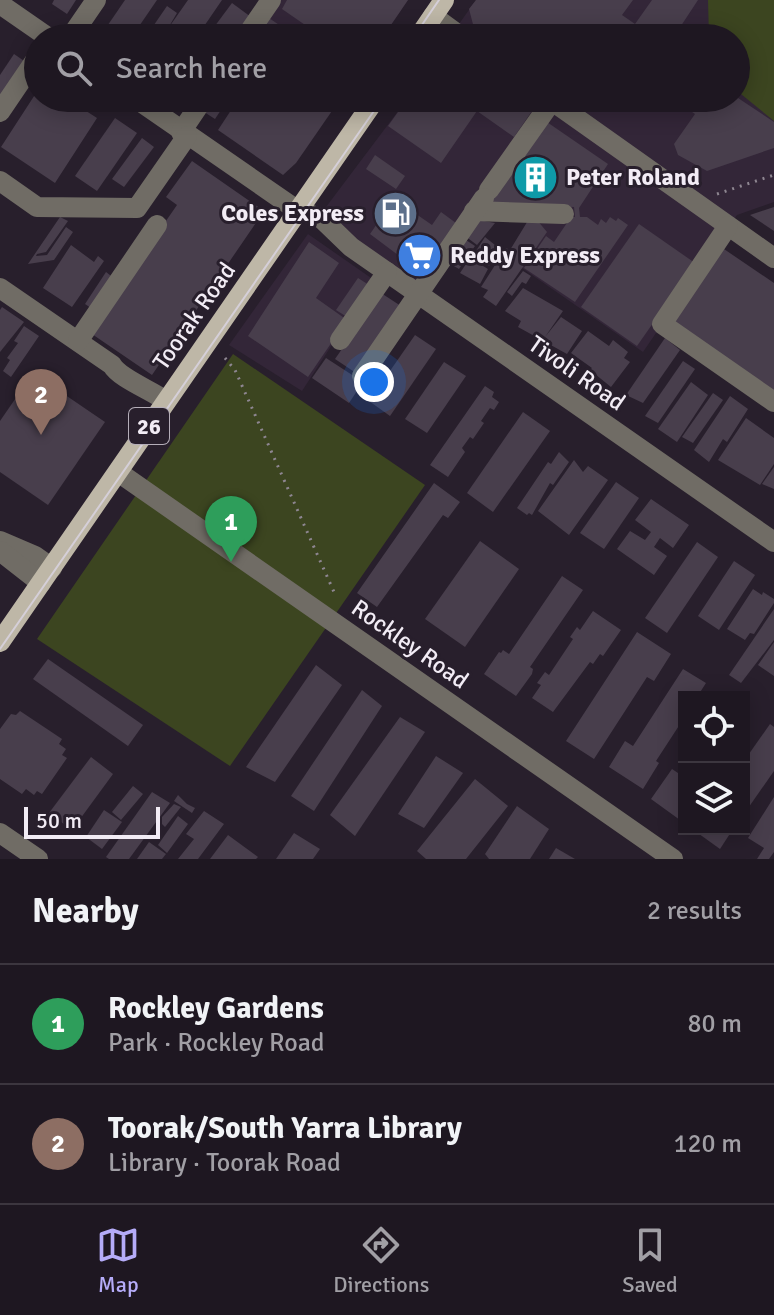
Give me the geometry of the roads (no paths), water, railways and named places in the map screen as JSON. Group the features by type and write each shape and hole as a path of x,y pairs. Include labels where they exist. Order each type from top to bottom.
{"main road":[{"name":"Toorak Road","path":"0,642 367,112"}],"street":[{"path":"80,24 96,0"},
{"path":"252,24 262,3"},
{"path":"0,4 29,24"},
{"path":"438,8 451,24"},
{"path":"0,112 24,77"},
{"name":"Tivoli Road","path":"154,112 300,212 325,237 351,247 774,542"},
{"path":"0,181 37,207 137,208 196,112"},
{"path":"362,376 542,112"},
{"path":"567,112 774,258"},
{"path":"482,200 564,214"},
{"path":"78,341 157,225"},
{"path":"728,226 662,324 774,402"},
{"path":"340,340 387,272"},
{"path":"0,288 112,365 116,372 166,401"},
{"name":"Rockley Road","path":"118,472 673,859"},
{"path":"0,541 35,556 46,575"},
{"path":"0,551 46,575"},
{"path":"0,833 38,859"}],"tram line":[{"path":"423,24 439,0"},
{"path":"0,649 373,112"}],"place":[{"name":"Peter Roland","path":"535,177"},
{"name":"Coles Express","path":"395,213"},
{"name":"Reddy Express","path":"419,255"},
{"name":"Toorak/South Yarra Library","path":"41,435"},
{"name":"Rockley Gardens","path":"231,562"}]}
